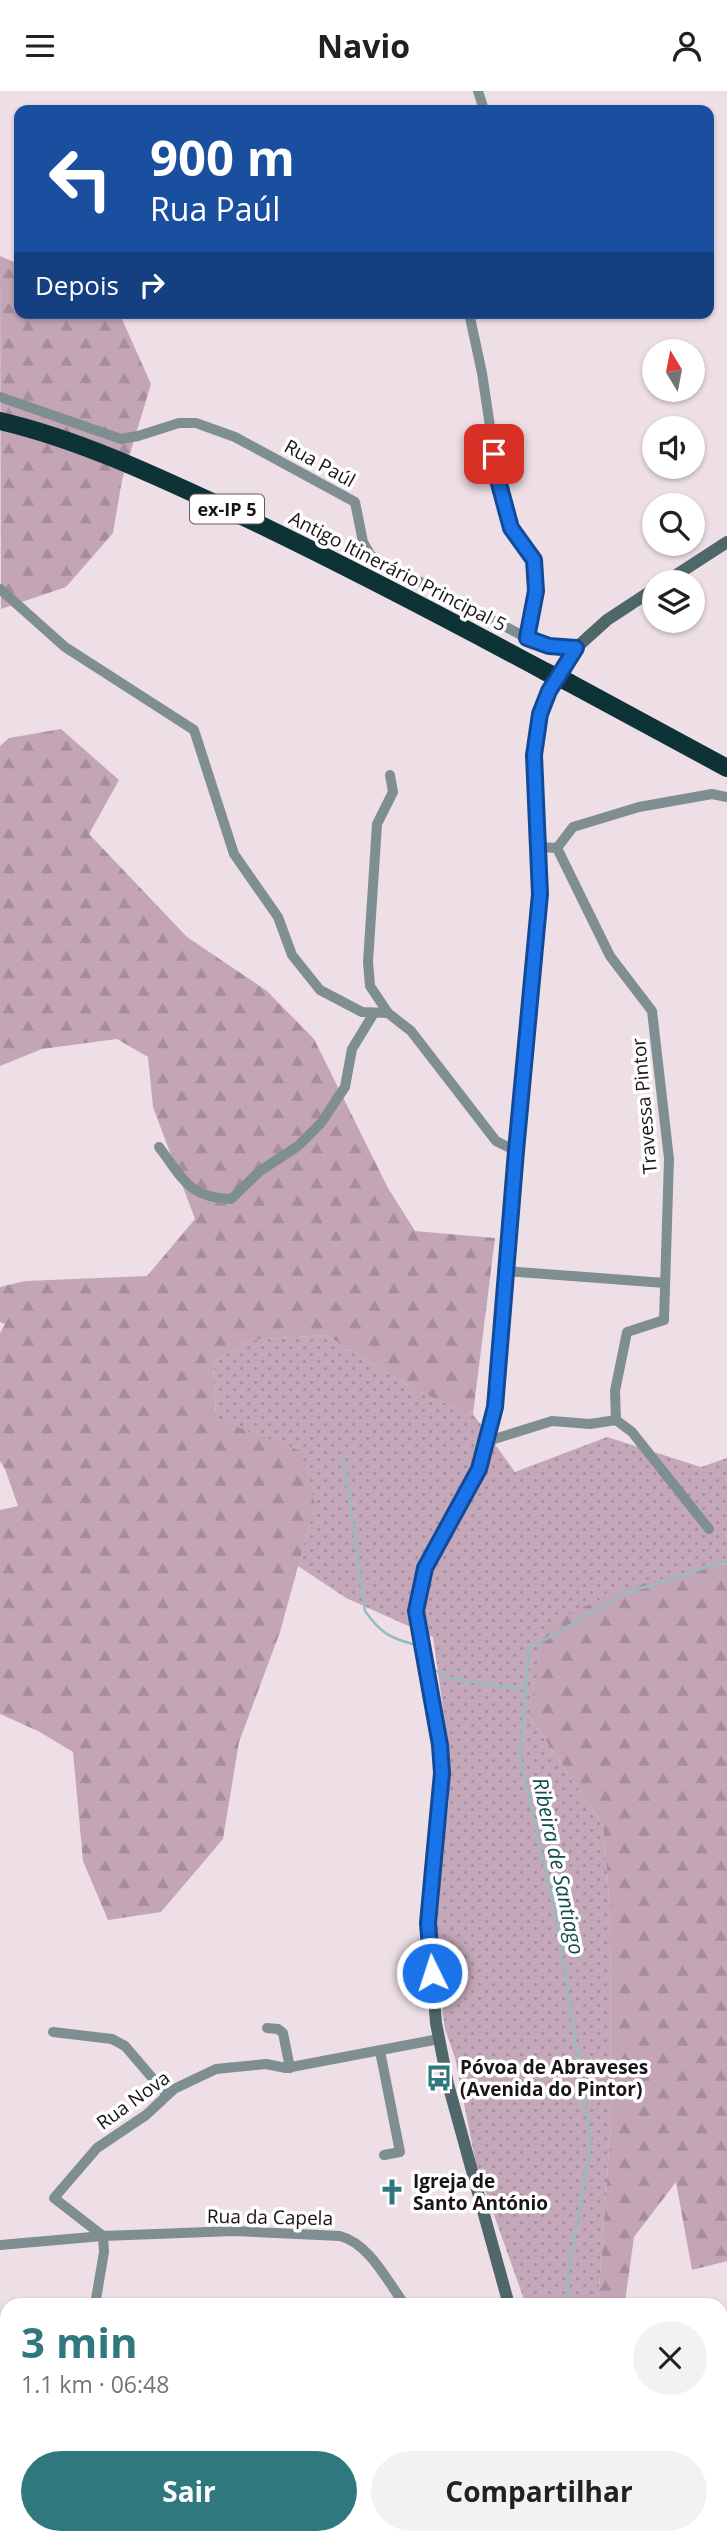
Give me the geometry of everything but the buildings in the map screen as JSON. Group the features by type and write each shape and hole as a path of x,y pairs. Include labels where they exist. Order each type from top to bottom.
{"highway":[{"name":"Antigo Itinerário Principal 5","path":"0,421 75,444 169,482 285,537 568,682 727,768"}],"street":[{"path":"470,319 482,373 498,480 511,528 534,560 536,591 527,638"},
{"name":"Rua Paúl","path":"0,397 121,439 179,423 196,423 235,437 355,502 363,542 371,556 527,638 549,646 576,648"},
{"path":"684,570 727,542"},
{"path":"0,589 65,647 194,730 234,854 278,917 292,955 320,990 362,1012 388,1013"},
{"path":"507,2298 448,2084 439,2039 428,1923 442,1773 440,1745 416,1611 425,1568 444,1529 473,1483 488,1441 495,1407 540,894 534,755 540,714 549,691 576,648 607,620 642,597"},
{"path":"390,775 393,792 377,824 368,962 370,986 388,1013 411,1031 496,1140 516,1151"},
{"path":"539,847 557,848 573,827 626,811 712,794 727,797"},
{"name":"Travessa Pintor","path":"557,848 610,957 652,1011 669,1159 664,1320 627,1332 615,1391 616,1420"},
{"path":"159,1147 192,1190 211,1198 231,1199 260,1171 298,1146 321,1123 345,1087 352,1049 374,1013"},
{"path":"506,1271 665,1283"},
{"path":"488,1441 552,1421 590,1425 616,1420 632,1432 709,1529"},
{"path":"267,2028 278,2029 283,2033 290,2068"},
{"path":"53,2032 111,2039 125,2046 167,2095"},
{"name":"Rua Nova","path":"103,2236 54,2199 97,2148 146,2115 174,2089 216,2069 266,2064 290,2068 439,2039"},
{"path":"380,2051 400,2152 384,2155"},
{"name":"Rua da Capela","path":"0,2245 103,2236 234,2231 340,2236 353,2239 363,2248 400,2298"},
{"path":"96,2298 104,2252 103,2236"}],"shaded area":[{"path":"326,1335 417,1391 473,1414 515,1472 607,1437 701,1467 727,1458 727,1563 710,1566 529,1716 603,1825 610,1907 611,2123 598,2298 524,2298 476,2164 455,2058 445,2029 439,1987 435,1918 449,1800 447,1736 433,1637 346,1598 298,1566 315,1505 216,1419 213,1361 251,1340"}],"green space":[{"path":"0,256 14,262 14,319 122,319 151,384 122,480 113,533 66,587 1,609"},
{"path":"61,729 119,780 89,834 187,937 267,991 314,1039 388,1188 415,1231 495,1238 473,1414 417,1391 326,1335 251,1340 213,1361 216,1419 301,1451 315,1505 280,1632 239,1742 223,1839 161,1912 108,1920 83,1861 73,1752 38,1731 0,1714 0,1510 18,1506 0,1461 0,1333 5,1324 0,1322 0,1287 25,1281 147,1276 195,1219 153,1107 148,1057 117,1039 42,1049 0,1066 0,746 9,738"},
{"path":"727,1563 727,2261 692,2270 676,2182 634,2237 626,2298 598,2298 611,2123 610,1907 603,1825 529,1716 546,1625 624,1588"}],"waterway":[{"path":"344,1460 365,1611 386,1633 413,1644"},
{"name":"Ribeira de Santiago","path":"570,2298 568,2273 591,2144 557,1922 520,1759 529,1649 623,1594 727,1561"},
{"path":"431,1664 433,1669 449,1678 526,1690"}],"place":[{"name":"Póvoa de Abraveses (Avenida do Pintor)","path":"439,2078"},
{"name":"Igreja de Santo António","path":"392,2192"}],"route":[{"path":"432,1973 428,1923 442,1773 440,1745 416,1611 425,1568 479,1469 495,1407 540,894 534,755 540,714 549,691 576,648 549,646 527,638 536,591 534,560 511,528 494,454"}]}
